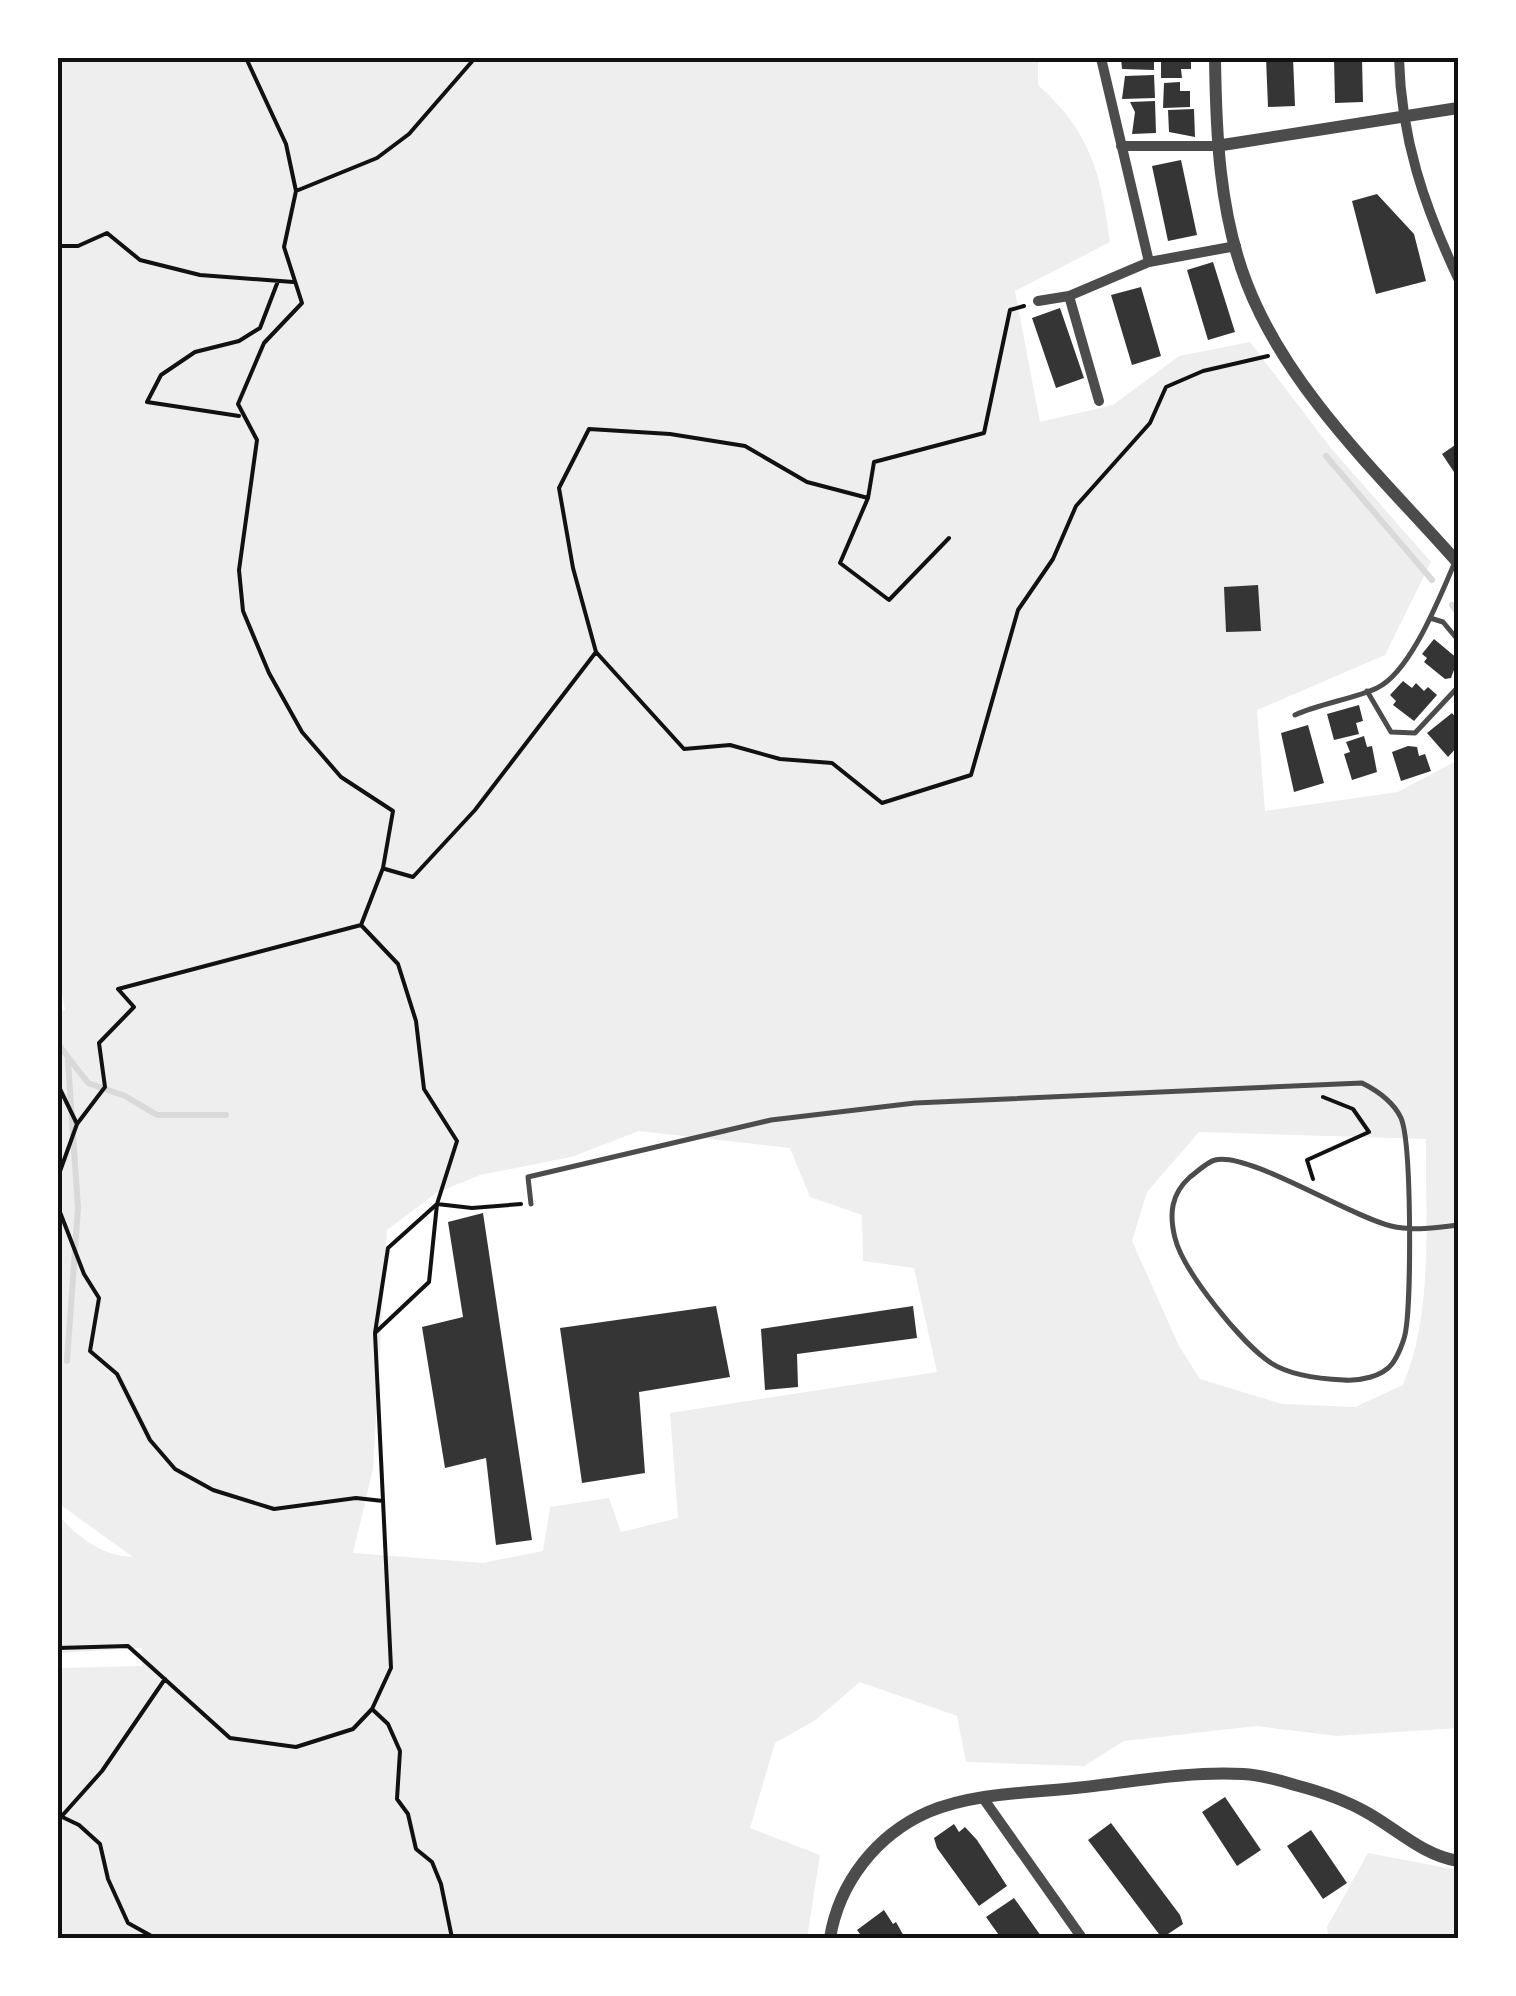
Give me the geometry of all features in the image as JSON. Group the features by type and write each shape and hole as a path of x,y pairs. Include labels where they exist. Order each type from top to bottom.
{"street":[{"path":"1101,58 1150,262"},
{"path":"1214,58 1216,146 1236,246 1263,320 1325,413 1457,561"},
{"path":"1399,58 1400,115 1426,211 1458,278"},
{"path":"1120,146 1216,146 1458,108"},
{"path":"1038,301 1069,296 1150,262 1236,246"},
{"path":"1069,296 1099,401"},
{"path":"830,1938 834,1917 862,1860 928,1812 983,1798 1245,1774 1328,1796 1364,1811 1430,1854 1458,1861"},
{"path":"983,1798 1082,1938"}],"lane":[{"path":"1295,715 1378,688 1404,660 1430,618 1457,561"},
{"path":"1430,618 1443,622 1458,640"},
{"path":"1367,690 1392,732 1415,733 1458,688"},
{"path":"530,1204 528,1177 771,1120 915,1103 1362,1083 1380,1091 1400,1115 1406,1135 1408,1287 1406,1334 1391,1366 1361,1381 1319,1379 1274,1365 1248,1344 1181,1257 1170,1212 1178,1188 1215,1160 1244,1161 1315,1196 1394,1227 1458,1225"}],"path":[{"path":"246,58 286,144 296,191 284,247 302,303 264,342 238,404 257,440 239,570 244,610 269,673 302,732 341,777 393,811 383,868 361,925"},
{"path":"296,191 377,158 409,134 475,58"},
{"path":"58,246 78,246 107,233 140,260 200,275 295,282"},
{"path":"241,416 147,402 161,375 195,352 239,340 260,328 278,281"},
{"path":"949,538 890,600 840,564 868,498 874,462 984,433 1010,310 1038,301"},
{"path":"868,498 808,482 745,446 670,434 589,429 559,488 573,568 596,652 684,749 730,745 780,758 832,763 882,803 971,776 1018,610 1053,559 1076,506 1150,423 1166,386 1203,371 1284,354"},
{"path":"383,868 413,877 521,753 596,652"},
{"path":"58,1191 59,1174 77,1124 105,1087 99,1043 134,1008 118,988 361,925"},
{"path":"361,925 398,964 416,1021 424,1089 457,1141 437,1204 429,1282 375,1333"},
{"path":"1315,1196 1307,1160 1370,1132 1353,1109 1324,1102 1316,1084"},
{"path":"58,1085 77,1124"},
{"path":"58,1648 128,1646 230,1738 296,1747 354,1729 372,1709 391,1668 375,1333 388,1248 437,1204 472,1208 530,1204"},
{"path":"58,1207 84,1274 99,1298 90,1351 117,1374 150,1440 175,1469 212,1490 274,1510 356,1498 383,1501"},
{"path":"154,1938 128,1924 108,1878 100,1844 79,1825 59,1816 102,1771 165,1679"},
{"path":"372,1709 388,1724 400,1750 397,1799 408,1814 416,1849 432,1862 441,1884 452,1938"}],"shaded area":[{"path":"58,58 1038,58 1038,85 1070,120 1090,156 1110,242 1015,291 1040,422 1113,405 1179,356 1250,342 1330,447 1431,562 1385,655 1257,710 1265,811 1398,792 1458,760 1458,1728 1337,1736 1257,1726 1124,1741 1084,1766 966,1762 957,1716 860,1682 814,1721 775,1743 750,1828 820,1855 807,1938 58,1938 58,1668 142,1666 142,1648 58,1653 58,1515 92,1544 133,1557 58,1503 58,1012 65,1010 58,970","holes":["639,1131 790,1148 810,1197 862,1215 863,1261 914,1268 937,1372 670,1413 678,1518 621,1532 609,1498 550,1507 543,1551 483,1563 353,1553 373,1469 387,1230 436,1193 480,1175 571,1157","1199,1132 1426,1139 1424,1296 1413,1357 1403,1385 1355,1407 1282,1404 1200,1379 1179,1346 1132,1241 1147,1192"]},
{"path":"1368,1853 1458,1870 1458,1938 1328,1938 1327,1927"}],"building":[{"path":"1121,58 1154,58 1154,70 1122,69"},
{"path":"1161,58 1191,58 1191,69 1181,69 1182,78 1161,78"},
{"path":"1266,58 1293,58 1295,106 1268,107"},
{"path":"1334,58 1362,58 1363,102 1335,103"},
{"path":"1154,75 1155,98 1122,99 1125,76"},
{"path":"1180,82 1180,91 1190,91 1190,107 1163,108 1164,83"},
{"path":"1155,101 1156,133 1132,134 1135,112 1130,102"},
{"path":"1194,109 1195,137 1169,132 1168,110"},
{"path":"1181,160 1197,235 1168,241 1152,166"},
{"path":"1377,194 1414,234 1426,281 1376,294 1352,201"},
{"path":"1213,262 1235,332 1208,340 1187,270"},
{"path":"1141,287 1161,356 1132,365 1111,295"},
{"path":"1060,308 1084,378 1056,388 1032,318"},
{"path":"1458,443 1458,478 1442,454"},
{"path":"1258,585 1261,631 1226,632 1224,587"},
{"path":"1434,639 1458,659 1451,678 1445,679 1424,662 1427,658 1422,654"},
{"path":"1403,681 1412,688 1416,683 1424,691 1428,687 1437,695 1414,721 1393,705 1396,701 1390,695"},
{"path":"1359,705 1363,721 1356,723 1359,734 1334,740 1327,714"},
{"path":"1452,713 1458,720 1458,746 1448,757 1427,733"},
{"path":"1308,725 1324,783 1294,792 1281,733"},
{"path":"1364,736 1367,747 1372,746 1377,772 1352,780 1344,754 1350,752 1346,742"},
{"path":"1417,747 1419,756 1425,754 1431,771 1401,781 1392,752"},
{"path":"483,1213 532,1540 496,1545 486,1458 445,1468 422,1327 463,1317 448,1222"},
{"path":"716,1306 730,1377 639,1392 645,1473 582,1483 560,1328"},
{"path":"913,1306 917,1338 797,1354 798,1387 765,1390 761,1329"},
{"path":"1225,1797 1261,1850 1237,1866 1202,1812"},
{"path":"1111,1823 1180,1915 1183,1924 1162,1938 1088,1840"},
{"path":"954,1824 959,1832 965,1827 977,1840 1007,1886 979,1906 937,1848 934,1838"},
{"path":"1311,1830 1347,1883 1323,1899 1287,1846"},
{"path":"1014,1898 1046,1938 1001,1938 986,1917"},
{"path":"884,1910 905,1938 863,1938 857,1930"}],"waterway":[{"path":"1326,456 1432,580"},
{"path":"1452,605 1458,613"},
{"path":"58,1044 88,1083 125,1096 157,1115 226,1115"},
{"path":"67,1361 78,1208 68,1061"}]}
